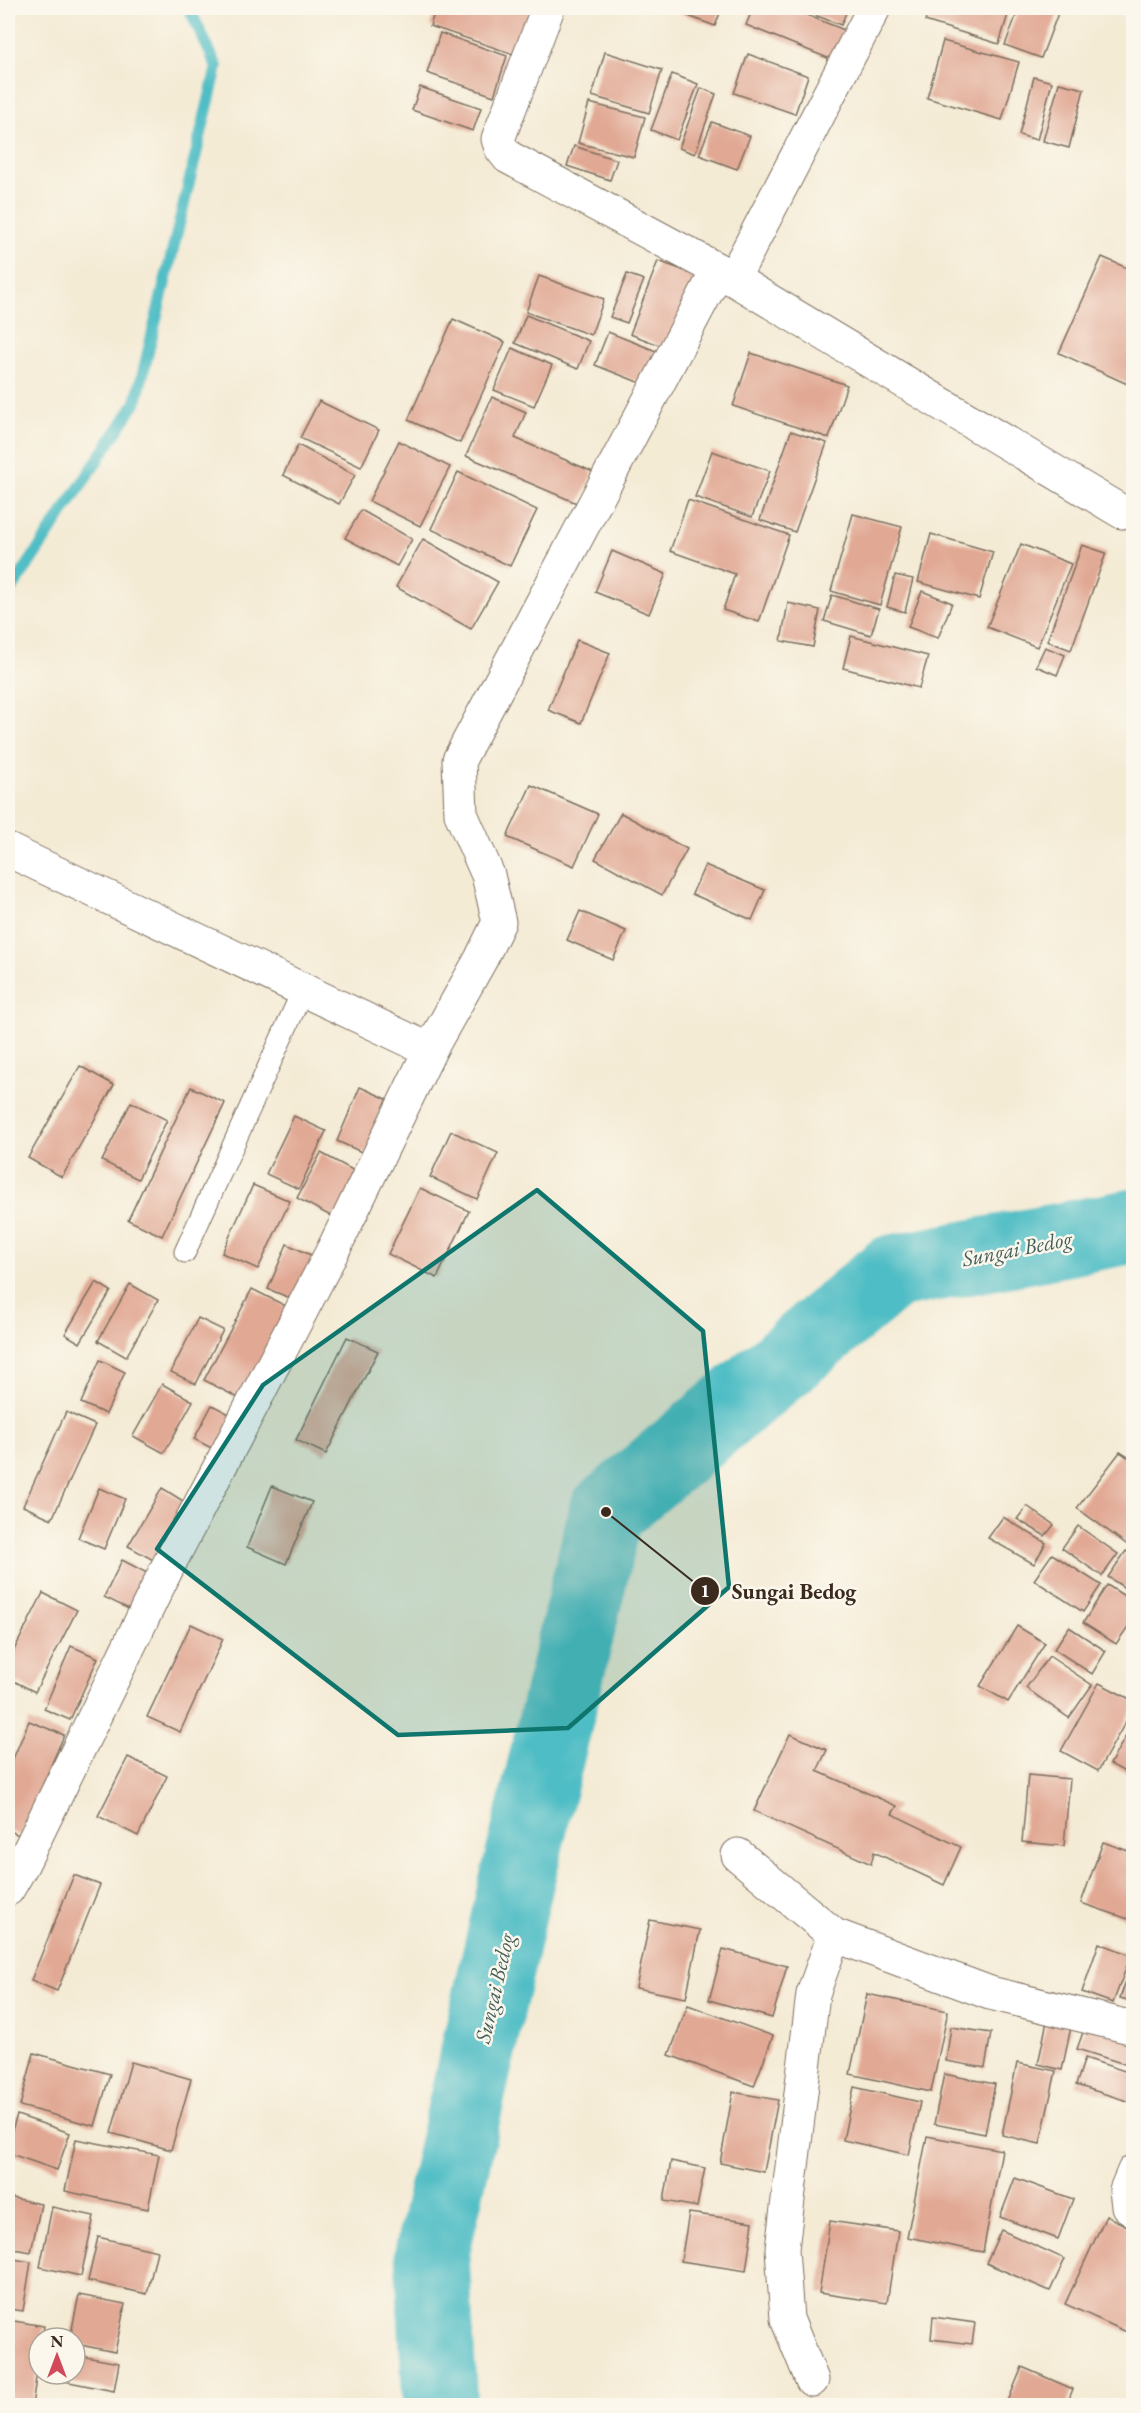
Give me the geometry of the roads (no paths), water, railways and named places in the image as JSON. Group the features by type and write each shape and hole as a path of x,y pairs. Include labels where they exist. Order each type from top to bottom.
{"street":[{"path":"548,8 498,139 508,157 725,275 1122,512"},
{"path":"8,1889 22,1865 173,1557 333,1250 429,1050 499,922 488,875 461,814 459,760 874,8"},
{"path":"8,850 429,1050"},
{"path":"738,1855 834,1935 990,1993 1134,2028"},
{"path":"812,2380 787,2319 782,2249 813,1994 834,1935"},
{"path":"1134,2171 1126,2190 1128,2206 1134,2210"}],"lane":[{"path":"185,1252 303,990"}],"waterway":[{"path":"8,595 136,402 217,67 189,8"},
{"name":"Sungai Bedog","path":"440,2406 432,2253 512,1901 606,1512 892,1272 1134,1226"}],"place":[{"name":"Sungai Bedog","path":"606,1512"}]}
